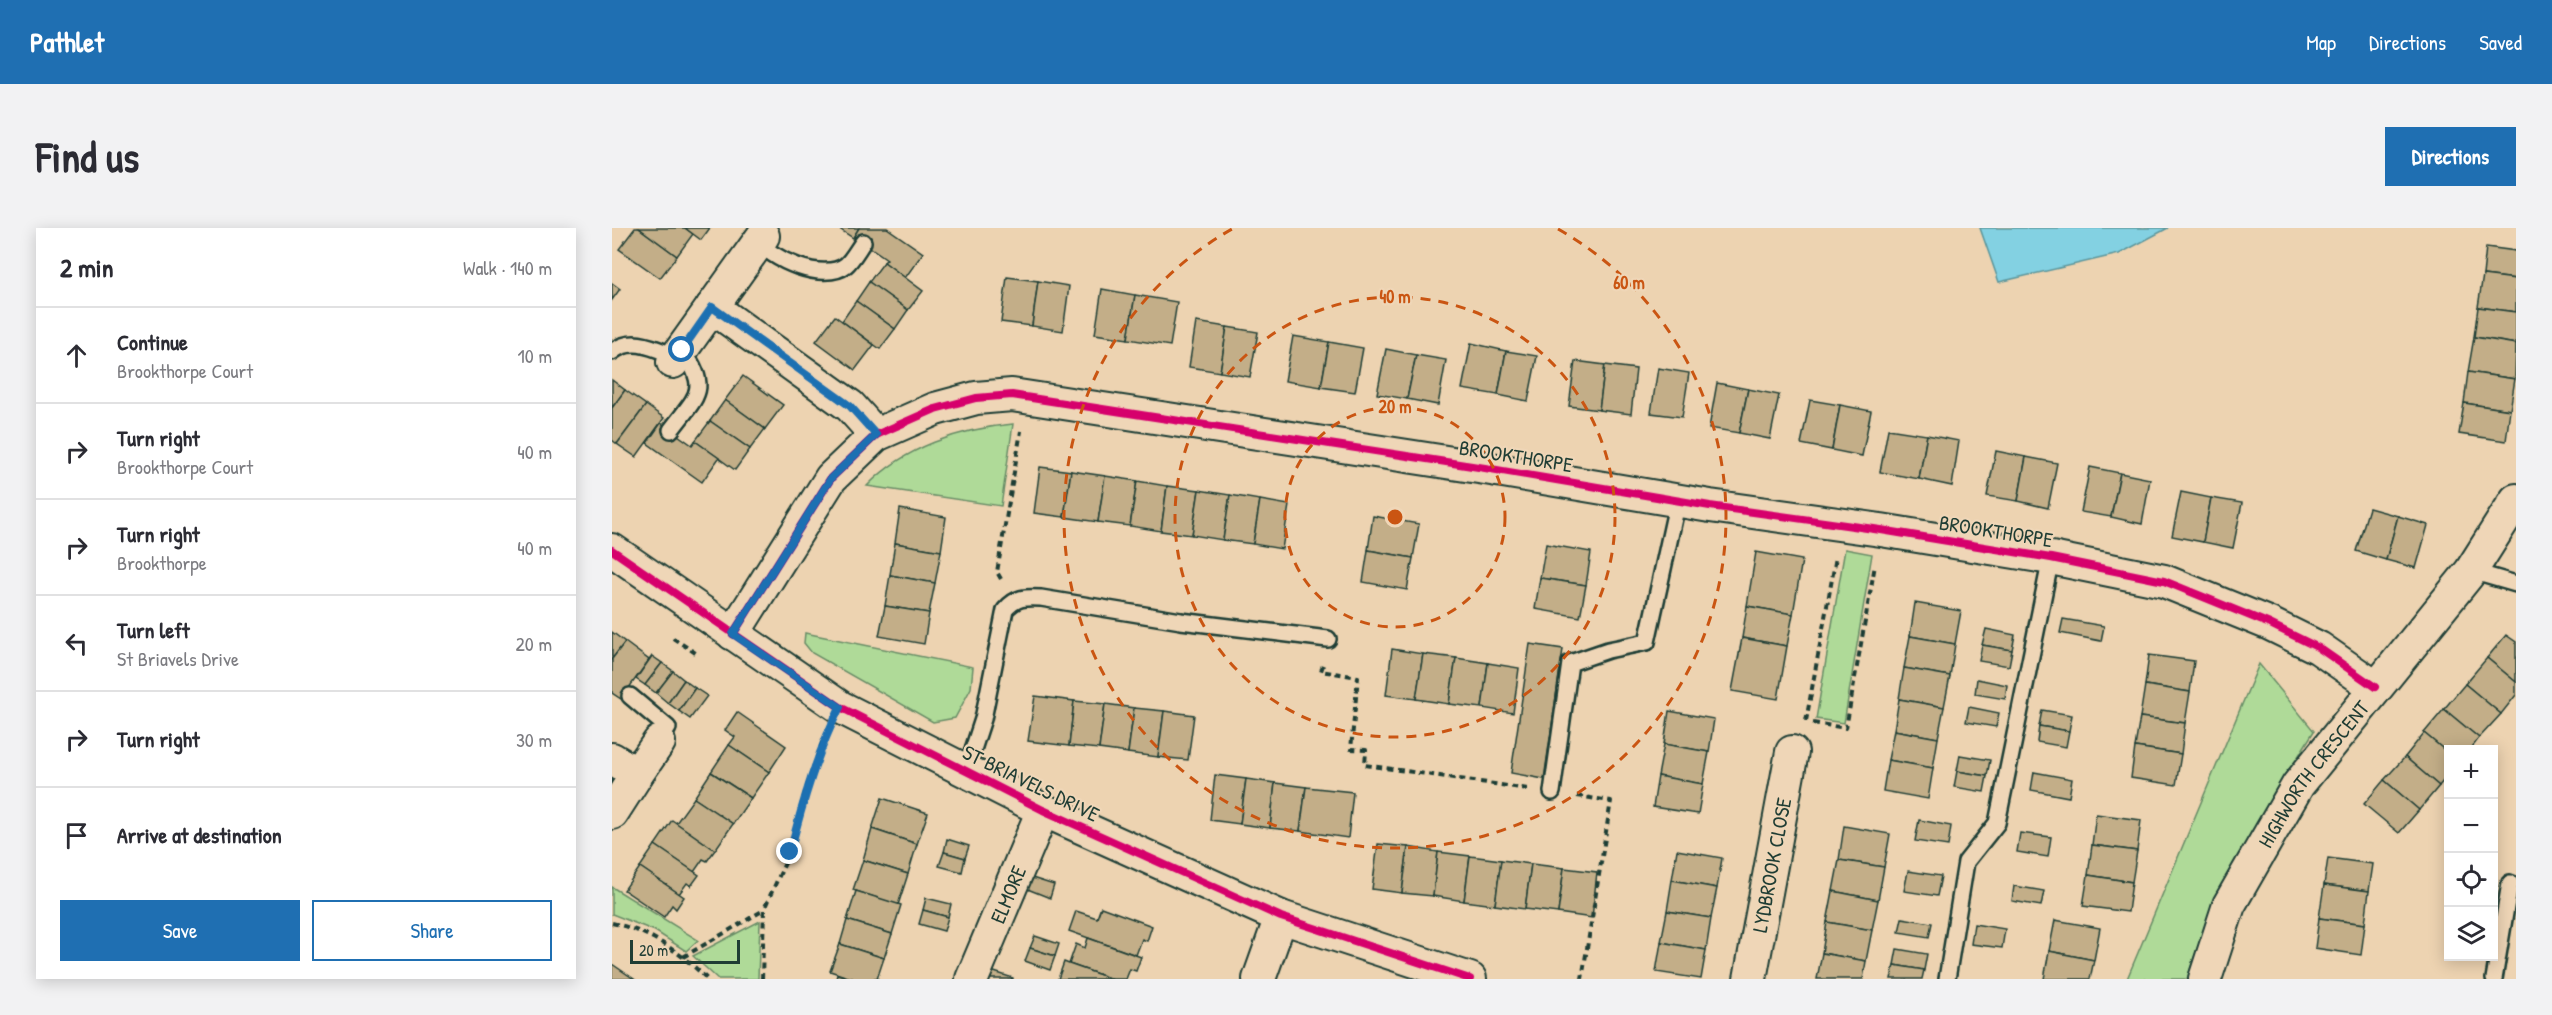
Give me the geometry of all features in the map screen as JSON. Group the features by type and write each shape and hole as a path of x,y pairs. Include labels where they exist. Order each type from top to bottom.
{"street":[{"path":"677,356 712,307 757,236"},
{"path":"712,307 850,406 876,435"},
{"name":"BROOKTHORPE","path":"733,634 831,478 876,435 935,409 976,398 1027,397 1881,530 2050,558 2164,580 2319,648 2375,687"},
{"name":"HIGHWORTH CRESCENT","path":"2205,979 2229,905 2292,795 2375,687 2471,571 2516,500"},
{"name":"ST BRIAVELS DRIVE","path":"612,550 840,707 1043,810 1281,917 1470,979"},
{"path":"612,813 624,766 659,742"},
{"name":"LYDBROOK CLOSE","path":"1750,979 1792,752"},
{"name":"ELMORE","path":"972,979 1043,810"},
{"path":"1259,979 1281,917"}],"lane":[{"path":"757,236 801,269 832,272 846,266 862,242"},
{"path":"612,352 628,344 644,344 677,356 697,372 700,385 695,399 671,430"},
{"path":"1552,792 1569,663 1608,650 1647,642 1678,500"},
{"path":"1947,979 1966,862 1997,823 2050,558"},
{"path":"2471,571 2516,584"},
{"path":"966,771 983,719 1005,610 1013,600 1041,598 1181,621 1328,639"},
{"path":"630,696 668,728 659,742"},
{"path":"2494,979 2510,883"}],"path":[{"path":"1013,600 997,572 1027,397"},
{"path":"1792,752 1806,722 1842,525"},
{"path":"1806,722 1846,728 1881,530"},
{"path":"1328,639 1321,671 1358,677 1351,748 1366,750 1365,765 1611,801 1582,979"},
{"path":"762,979 764,909 790,852 813,770 825,737 840,707"},
{"path":"683,957 764,909"},
{"path":"612,923 647,932 683,957 707,979"}],"green space":[{"path":"1013,424 1001,506 867,486 898,461 934,442 973,430"},
{"path":"1845,549 1872,554 1844,723 1816,719"},
{"path":"805,633 973,667 971,688 955,718 933,722 812,653 804,643"},
{"path":"2259,664 2314,731 2259,820 2226,882 2211,913 2187,979 2127,979"},
{"path":"612,887 698,940 686,951 655,931 612,914"},
{"path":"760,921 758,979 718,979 693,956"}],"water":[{"path":"1980,228 2168,228 2119,254 1999,282"}],"building":[{"path":"635,228 639,228 677,256 660,278 619,249"},
{"path":"639,228 685,228 693,234 677,256"},
{"path":"685,228 710,228 701,240"},
{"path":"838,228 859,228 853,238"},
{"path":"859,228 887,228 923,253 905,278 884,262 887,259 854,236"},
{"path":"2486,247 2516,251 2516,279 2483,275"},
{"path":"884,262 923,291 908,310 869,282"},
{"path":"2483,275 2516,279 2516,312 2478,307"},
{"path":"1007,277 1038,281 1032,326 1001,322"},
{"path":"1038,281 1069,286 1063,331 1032,326"},
{"path":"869,282 908,310 895,329 856,301"},
{"path":"612,283 620,289 612,300"},
{"path":"1102,289 1135,295 1128,339 1095,334"},
{"path":"1135,295 1177,302 1170,346 1128,339"},
{"path":"856,301 895,329 880,349 842,321"},
{"path":"2478,307 2516,312 2516,344 2474,337"},
{"path":"835,316 874,345 855,370 816,341"},
{"path":"1196,322 1227,327 1220,372 1189,367"},
{"path":"1227,327 1258,332 1250,377 1220,372"},
{"path":"1293,336 1329,342 1321,387 1285,381"},
{"path":"2474,337 2516,344 2515,379 2468,372"},
{"path":"1329,342 1363,348 1355,392 1321,387"},
{"path":"1471,343 1506,351 1498,395 1462,389"},
{"path":"1386,349 1416,355 1407,399 1377,394"},
{"path":"1506,351 1537,356 1528,401 1498,395"},
{"path":"1416,355 1446,360 1438,405 1407,399"},
{"path":"1575,361 1605,365 1599,410 1569,406"},
{"path":"1605,365 1636,369 1631,414 1599,410"},
{"path":"1658,368 1689,373 1682,417 1651,413"},
{"path":"2468,372 2515,379 2510,410 2464,403"},
{"path":"743,376 783,405 765,429 725,400"},
{"path":"612,380 625,390 612,408"},
{"path":"1717,383 1748,389 1739,433 1709,428"},
{"path":"1748,389 1779,395 1770,439 1739,433"},
{"path":"625,390 646,405 617,444 612,440 612,408"},
{"path":"725,400 765,429 750,449 710,421"},
{"path":"1810,400 1840,405 1832,450 1801,444"},
{"path":"2464,403 2510,410 2506,441 2459,434"},
{"path":"646,405 664,418 636,457 617,444"},
{"path":"1840,405 1871,411 1862,456 1832,450"},
{"path":"710,421 750,449 735,470 695,441"},
{"path":"661,423 692,445 695,441 719,458 702,482 647,443"},
{"path":"1888,429 1927,435 1919,479 1880,472"},
{"path":"1927,435 1959,441 1952,486 1919,479"},
{"path":"1996,451 2026,457 2018,501 1987,496"},
{"path":"2026,457 2057,463 2048,508 2018,501"},
{"path":"1040,467 1071,471 1064,517 1034,513"},
{"path":"2090,467 2120,473 2111,517 2081,512"},
{"path":"1071,471 1105,476 1098,522 1064,517"},
{"path":"2120,473 2150,479 2142,524 2111,517"},
{"path":"1105,476 1137,481 1130,526 1098,522"},
{"path":"1137,481 1167,486 1161,531 1130,526"},
{"path":"1167,486 1199,490 1192,535 1161,531"},
{"path":"1199,490 1230,495 1223,540 1192,535"},
{"path":"2181,492 2211,498 2203,542 2172,536"},
{"path":"1230,495 1260,500 1253,544 1223,540"},
{"path":"2211,498 2242,503 2233,548 2203,542"},
{"path":"1260,500 1289,505 1282,549 1253,544"},
{"path":"2369,508 2398,516 2386,560 2356,551"},
{"path":"900,509 946,517 941,551 895,543"},
{"path":"1373,516 1419,524 1413,558 1368,550"},
{"path":"2398,516 2428,525 2416,568 2386,560"},
{"path":"895,543 941,551 935,583 890,575"},
{"path":"1546,544 1591,552 1586,585 1540,578"},
{"path":"1368,550 1413,558 1407,590 1363,582"},
{"path":"1756,552 1802,560 1793,614 1747,606"},
{"path":"890,575 935,583 929,613 885,606"},
{"path":"1540,578 1586,585 1580,617 1535,609"},
{"path":"1915,603 1961,611 1955,644 1910,636"},
{"path":"885,606 929,613 924,644 879,636"},
{"path":"1747,606 1793,614 1787,646 1742,638"},
{"path":"2063,619 2104,626 2101,641 2060,633"},
{"path":"1986,629 2015,635 2012,650 1982,645"},
{"path":"612,632 625,642 612,659"},
{"path":"2506,635 2516,642 2516,682 2487,658"},
{"path":"1910,636 1955,644 1950,676 1904,668"},
{"path":"1742,638 1787,646 1778,699 1732,691"},
{"path":"625,642 649,660 621,699 612,693 612,659"},
{"path":"1530,644 1563,649 1544,779 1511,773"},
{"path":"1982,645 2012,650 2009,666 1979,661"},
{"path":"1392,649 1423,654 1416,699 1386,695"},
{"path":"1423,654 1456,658 1449,704 1416,699"},
{"path":"2149,655 2194,661 2190,692 2145,685"},
{"path":"652,656 662,663 645,685 636,679"},
{"path":"1456,658 1488,663 1482,708 1449,704"},
{"path":"2487,658 2516,682 2516,695 2501,714 2465,684"},
{"path":"662,663 673,671 656,693 645,685"},
{"path":"1488,663 1519,668 1513,713 1482,708"},
{"path":"1904,668 1950,676 1944,707 1899,699"},
{"path":"673,671 684,680 668,703 656,693"},
{"path":"1977,679 2007,685 2005,699 1975,694"},
{"path":"684,680 695,688 679,711 668,703"},
{"path":"2465,684 2501,714 2479,738 2444,709"},
{"path":"2145,685 2190,692 2185,723 2140,717"},
{"path":"695,688 707,696 690,719 679,711"},
{"path":"1035,696 1074,701 1069,746 1028,741"},
{"path":"1899,699 1944,707 1938,738 1894,730"},
{"path":"1074,701 1105,704 1099,749 1069,746"},
{"path":"1105,704 1134,708 1128,753 1099,749"},
{"path":"1969,707 1999,713 1996,727 1966,722"},
{"path":"1134,708 1164,711 1158,757 1128,753"},
{"path":"2444,709 2479,738 2474,745 2444,745 2444,750 2424,733"},
{"path":"2042,710 2072,715 2069,731 2039,726"},
{"path":"1164,711 1194,715 1188,760 1158,757"},
{"path":"1669,711 1714,719 1709,752 1664,744"},
{"path":"737,712 786,746 769,772 729,745 735,737 725,730"},
{"path":"2140,717 2185,723 2181,754 2135,747"},
{"path":"2039,726 2069,731 2066,747 2037,742"},
{"path":"1894,730 1938,738 1933,768 1888,760"},
{"path":"2424,733 2444,750 2444,780 2439,786 2405,757"},
{"path":"1664,744 1709,752 1703,784 1658,776"},
{"path":"729,745 769,772 751,798 711,772"},
{"path":"2135,747 2181,754 2176,785 2131,778"},
{"path":"1960,755 1990,760 1987,776 1957,771"},
{"path":"2405,757 2439,786 2419,810 2384,780"},
{"path":"1888,760 1933,768 1928,799 1883,791"},
{"path":"1957,771 1987,776 1984,792 1954,787"},
{"path":"711,772 751,798 733,824 694,798"},
{"path":"2034,772 2072,779 2069,797 2031,790"},
{"path":"1215,775 1246,779 1240,824 1210,820"},
{"path":"1658,776 1703,784 1698,814 1653,807"},
{"path":"1246,779 1275,783 1270,828 1240,824"},
{"path":"2384,780 2419,810 2399,833 2364,804"},
{"path":"1275,783 1306,787 1300,831 1270,828"},
{"path":"1306,787 1353,792 1348,838 1300,831"},
{"path":"694,798 733,824 715,850 676,823"},
{"path":"882,798 928,813 917,844 872,829"},
{"path":"2096,814 2141,820 2137,851 2092,845"},
{"path":"672,820 715,850 707,861 703,859 694,872 655,845"},
{"path":"1919,820 1951,826 1948,846 1915,841"},
{"path":"1844,826 1890,834 1884,867 1839,860"},
{"path":"872,829 917,844 908,874 863,860"},
{"path":"2020,833 2051,837 2048,857 2017,852"},
{"path":"947,839 969,846 965,858 944,852"},
{"path":"1378,844 1408,847 1402,893 1372,889"},
{"path":"655,845 699,875 691,886 687,883 679,894 640,867"},
{"path":"2092,845 2137,851 2132,882 2088,875"},
{"path":"1408,847 1438,852 1433,896 1402,893"},
{"path":"1677,850 1722,858 1717,888 1672,880"},
{"path":"944,852 965,858 962,872 939,866"},
{"path":"1438,852 1470,856 1464,901 1433,896"},
{"path":"1470,856 1501,860 1495,905 1464,901"},
{"path":"2328,858 2373,864 2369,891 2324,885"},
{"path":"863,860 908,874 898,905 853,890"},
{"path":"1501,860 1531,864 1525,909 1495,905"},
{"path":"1839,860 1884,867 1878,900 1833,891"},
{"path":"1531,864 1564,868 1558,913 1525,909"},
{"path":"640,867 684,897 676,909 672,905 664,917 624,890"},
{"path":"1564,868 1597,872 1592,918 1558,913"},
{"path":"1908,871 1941,876 1937,896 1904,891"},
{"path":"2088,875 2132,882 2128,912 2083,906"},
{"path":"1029,877 1054,885 1050,898 1025,888"},
{"path":"1672,880 1717,888 1711,918 1667,911"},
{"path":"2324,885 2369,891 2365,924 2319,918"},
{"path":"2014,886 2044,891 2041,906 2012,901"},
{"path":"856,891 901,905 892,934 847,920"},
{"path":"1833,891 1878,900 1872,930 1827,922"},
{"path":"926,898 951,904 948,917 923,910"},
{"path":"1101,907 1152,926 1147,941 1142,939 1136,955 1069,931 1076,911 1097,918"},
{"path":"923,910 948,917 944,931 919,924"},
{"path":"1667,911 1711,918 1706,950 1661,942"},
{"path":"1902,918 1932,923 1929,937 1899,932"},
{"path":"2319,918 2365,924 2361,955 2315,948"},
{"path":"847,920 892,934 884,958 840,944"},
{"path":"2055,920 2100,928 2094,960 2049,951"},
{"path":"1827,922 1872,930 1866,961 1822,953"},
{"path":"1974,924 2005,929 2002,948 1971,944"},
{"path":"1035,936 1059,944 1055,956 1030,948"},
{"path":"1088,938 1141,957 1136,971 1130,969 1126,979 1112,979 1069,964 1076,944 1085,948"},
{"path":"1661,942 1706,950 1701,979 1656,972"},
{"path":"840,944 884,958 877,979 854,979 830,971"},
{"path":"1030,948 1055,956 1050,970 1025,961"},
{"path":"1897,949 1927,954 1924,970 1894,965"},
{"path":"2049,951 2094,960 2090,979 2044,979"},
{"path":"1822,953 1866,961 1863,979 1817,979"},
{"path":"1064,962 1069,964 1112,979 1058,979"},
{"path":"612,964 634,979 612,979"},
{"path":"1894,965 1924,970 1922,979 1891,979"},
{"path":"988,970 1013,978 1013,979 985,979"},
{"path":"837,974 854,979 836,979"}],"cycle path":[{"path":"733,634 831,478 876,435 935,409 976,398 1012,395 1485,468 1710,506 1881,530 2051,558 2164,581 2270,624 2319,648 2375,687"},
{"path":"612,550 840,707 1043,810 1281,917 1470,979"}],"route":[{"path":"682,350 712,307 850,406 876,435 831,478 733,634 840,707 825,737 806,791 790,852"}]}
